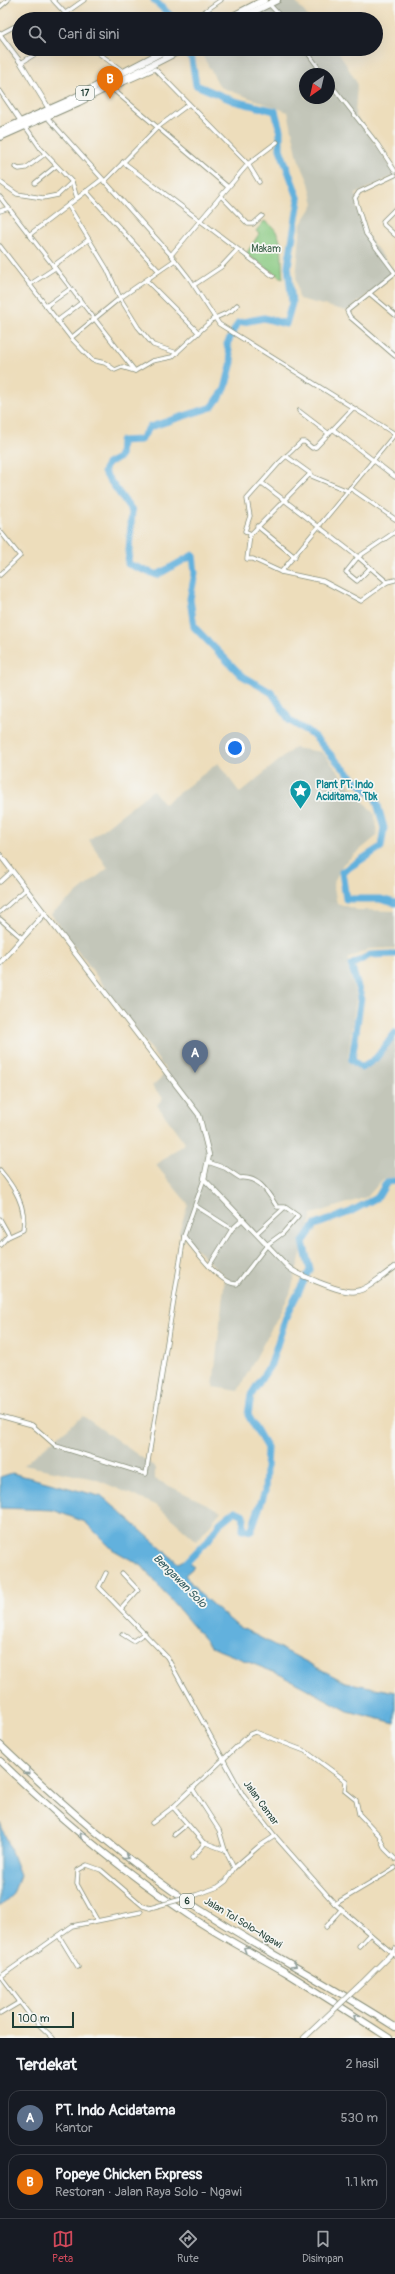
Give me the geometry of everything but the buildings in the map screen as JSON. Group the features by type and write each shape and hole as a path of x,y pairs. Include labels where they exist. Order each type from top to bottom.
{"highway":[{"path":"243,12 267,1 277,0"},
{"path":"250,12 267,1"},
{"name":"17","path":"51,111 155,56"},
{"name":"17","path":"0,137 44,114 111,87 170,56"},
{"name":"17","path":"0,131 23,124"},
{"name":"Jalan Tol Solo–Ngawi","path":"0,1745 49,1792 102,1838 153,1877 196,1907 395,2027"},
{"name":"Jalan Tol Solo–Ngawi","path":"0,1761 42,1801 101,1852 149,1888 192,1917 290,1975 389,2038"}],"street":[{"path":"0,7 8,0"},
{"path":"53,0 64,12"},
{"path":"69,12 84,0"},
{"path":"204,12 221,0"},
{"path":"267,1 277,12"},
{"path":"12,28 0,34 12,51"},
{"path":"16,56 51,111"},
{"path":"21,63 32,56"},
{"path":"102,56 124,72"},
{"path":"310,56 319,68"},
{"path":"228,187 111,87 155,69 248,164 259,182"},
{"path":"335,90 374,140 394,169"},
{"path":"0,91 45,154 72,182 77,198"},
{"path":"29,235 86,191 102,181 158,127 189,104"},
{"path":"44,114 102,181 171,255 194,285 213,319 236,335 395,434 320,528 281,572"},
{"path":"171,255 248,164 277,142"},
{"path":"15,167 19,169 26,168 45,154"},
{"path":"123,162 272,276"},
{"path":"35,183 56,166"},
{"path":"395,175 359,192 355,198 366,234 395,273 348,309 347,312 395,356"},
{"path":"0,182 17,194 43,198 58,196 72,182"},
{"path":"86,191 159,271"},
{"path":"221,196 248,224 253,224 262,216"},
{"path":"0,197 93,319 135,371"},
{"path":"68,205 107,269 120,298 138,327 151,343 177,353"},
{"path":"0,211 8,208"},
{"path":"395,209 383,221 384,225 395,235"},
{"path":"29,285 88,240"},
{"path":"0,246 71,338 93,361 104,362 115,370 122,367 135,371 152,361 168,359 177,353 213,319 230,311 237,305"},
{"path":"194,285 221,267 237,250"},
{"path":"71,338 120,298 147,281 175,260"},
{"path":"147,281 199,333"},
{"path":"46,306 70,289"},
{"path":"369,293 395,315"},
{"path":"57,321 81,303"},
{"path":"250,535 244,530 250,516 246,502 286,456 302,442 315,448 334,430 353,408"},
{"path":"299,411 329,434"},
{"path":"334,430 395,477"},
{"path":"286,456 311,474 349,490 395,519"},
{"path":"311,474 307,476 285,500 257,526 250,535 246,559 254,559 281,572 323,581 361,601 387,582 395,580"},
{"path":"262,483 358,557 387,582"},
{"path":"257,526 295,558"},
{"path":"0,531 20,556 0,575"},
{"path":"370,568 358,581 346,572 358,557 395,532"},
{"path":"0,855 196,1112 202,1122 208,1145 208,1162 204,1179 196,1206 184,1236 146,1474 56,1446 36,1427 27,1422 0,1416"},
{"path":"0,882 12,871"},
{"path":"0,912 26,889"},
{"path":"0,963 45,913"},
{"path":"0,919 22,938"},
{"path":"184,1236 209,1266 229,1283 237,1284 268,1244 283,1233 298,1216 285,1207 277,1207 270,1193 250,1178 240,1178 226,1168 208,1162"},
{"path":"0,1170 20,1198 23,1224 21,1231 8,1237 0,1245"},
{"path":"0,1178 4,1175"},
{"path":"204,1179 268,1244 291,1270 303,1277 352,1293 363,1289 395,1267"},
{"path":"196,1206 232,1229"},
{"path":"257,1233 285,1207"},
{"path":"0,1219 8,1231 8,1237"},
{"path":"209,1266 232,1229 243,1219"},
{"name":"Jalan Camar","path":"106,1573 99,1587 144,1633 170,1663 205,1730 223,1758 243,1795 275,1836 335,1904 394,1952"},
{"path":"121,1609 138,1590 122,1573"},
{"path":"122,1634 133,1641 144,1633"},
{"path":"152,1823 173,1807 223,1758 254,1732 300,1748 346,1781 345,1791 356,1800 359,1814 379,1835 385,1849 395,1860"},
{"path":"192,1788 219,1830 225,1850 234,1868"},
{"path":"173,1807 186,1825 205,1843 225,1850"},
{"path":"174,1836 186,1825"},
{"path":"97,1920 77,1884 78,1870 87,1865 101,1870 142,1906 150,1908 218,1887 226,1881 234,1868 258,1847 275,1836"},
{"path":"192,1858 205,1843"},
{"path":"335,1904 395,1868"},
{"path":"326,1928 341,1910"},
{"path":"53,2038 32,2018 0,1977 75,1924 141,1912"},
{"path":"359,1946 370,1934"},
{"path":"58,1936 78,1967"},
{"path":"304,2038 394,1952"},
{"path":"0,2014 20,2002"}],"shaded area":[{"path":"277,0 294,0 304,12 257,12"},
{"path":"203,56 341,56 357,83 355,115 395,171 395,175 356,194 358,210 366,234 395,273 347,311 299,299 296,279 301,224 314,204 309,183 298,158 288,112 220,87"},
{"path":"294,748 322,752 375,815 377,836 343,864 333,884 337,903 357,910 395,911 395,948 369,949 349,958 347,966 356,996 348,1057 363,1072 395,1037 395,1177 383,1179 367,1197 312,1214 290,1294 238,1391 213,1387 225,1277 179,1232 188,1204 156,1165 185,1143 157,1105 163,1098 152,1086 167,1072 51,914 108,868 89,840 153,790 164,804 218,763 240,793"},
{"path":"83,1416 155,1467 155,1479 221,1511 197,1541 156,1505 95,1479 23,1465"}],"green space":[{"name":"Makam","path":"264,221 276,232 279,239 282,254 283,279 246,254 259,234 256,231"}],"water":[{"name":"Bengawan Solo","path":"12,1473 103,1497 178,1563 184,1560 194,1567 185,1575 199,1593 236,1625 345,1682 395,1692 395,1723 348,1711 281,1675 211,1647 142,1566 112,1549 85,1522 53,1510 0,1508 0,1477"},
{"path":"0,1822 20,1875 13,1894 0,1906"}],"waterway":[{"path":"154,0 167,12"},
{"path":"191,56 196,85 234,101 275,111 280,130 280,149 299,200 288,266 292,303 286,324 264,318 238,323 227,344 232,362 225,389 212,407 150,427 140,440 121,441 120,457 107,464 104,472 132,511 128,564 157,575 193,555 195,573 190,599 194,627 241,675 272,693 290,721 312,734 342,767 376,799 384,828 381,847 342,872 346,899 380,899 395,903"},
{"path":"395,954 370,955 351,965 361,997 352,1060 362,1068 376,1058 395,1033"},
{"name":"Bengawan Solo","path":"181,1568 209,1539 220,1523 235,1511 244,1515 243,1529 251,1531 265,1491 267,1448 248,1415 251,1395 271,1364 287,1314 310,1270 303,1242 315,1225 350,1212 378,1197 387,1182 395,1181"}],"place":[{"name":"Popeye Chicken Express","path":"110,99"},
{"name":"Plant PT. Indo Aciditama, Tbk","path":"301,810"},
{"name":"PT. Indo Acidatama","path":"195,1073"}]}
